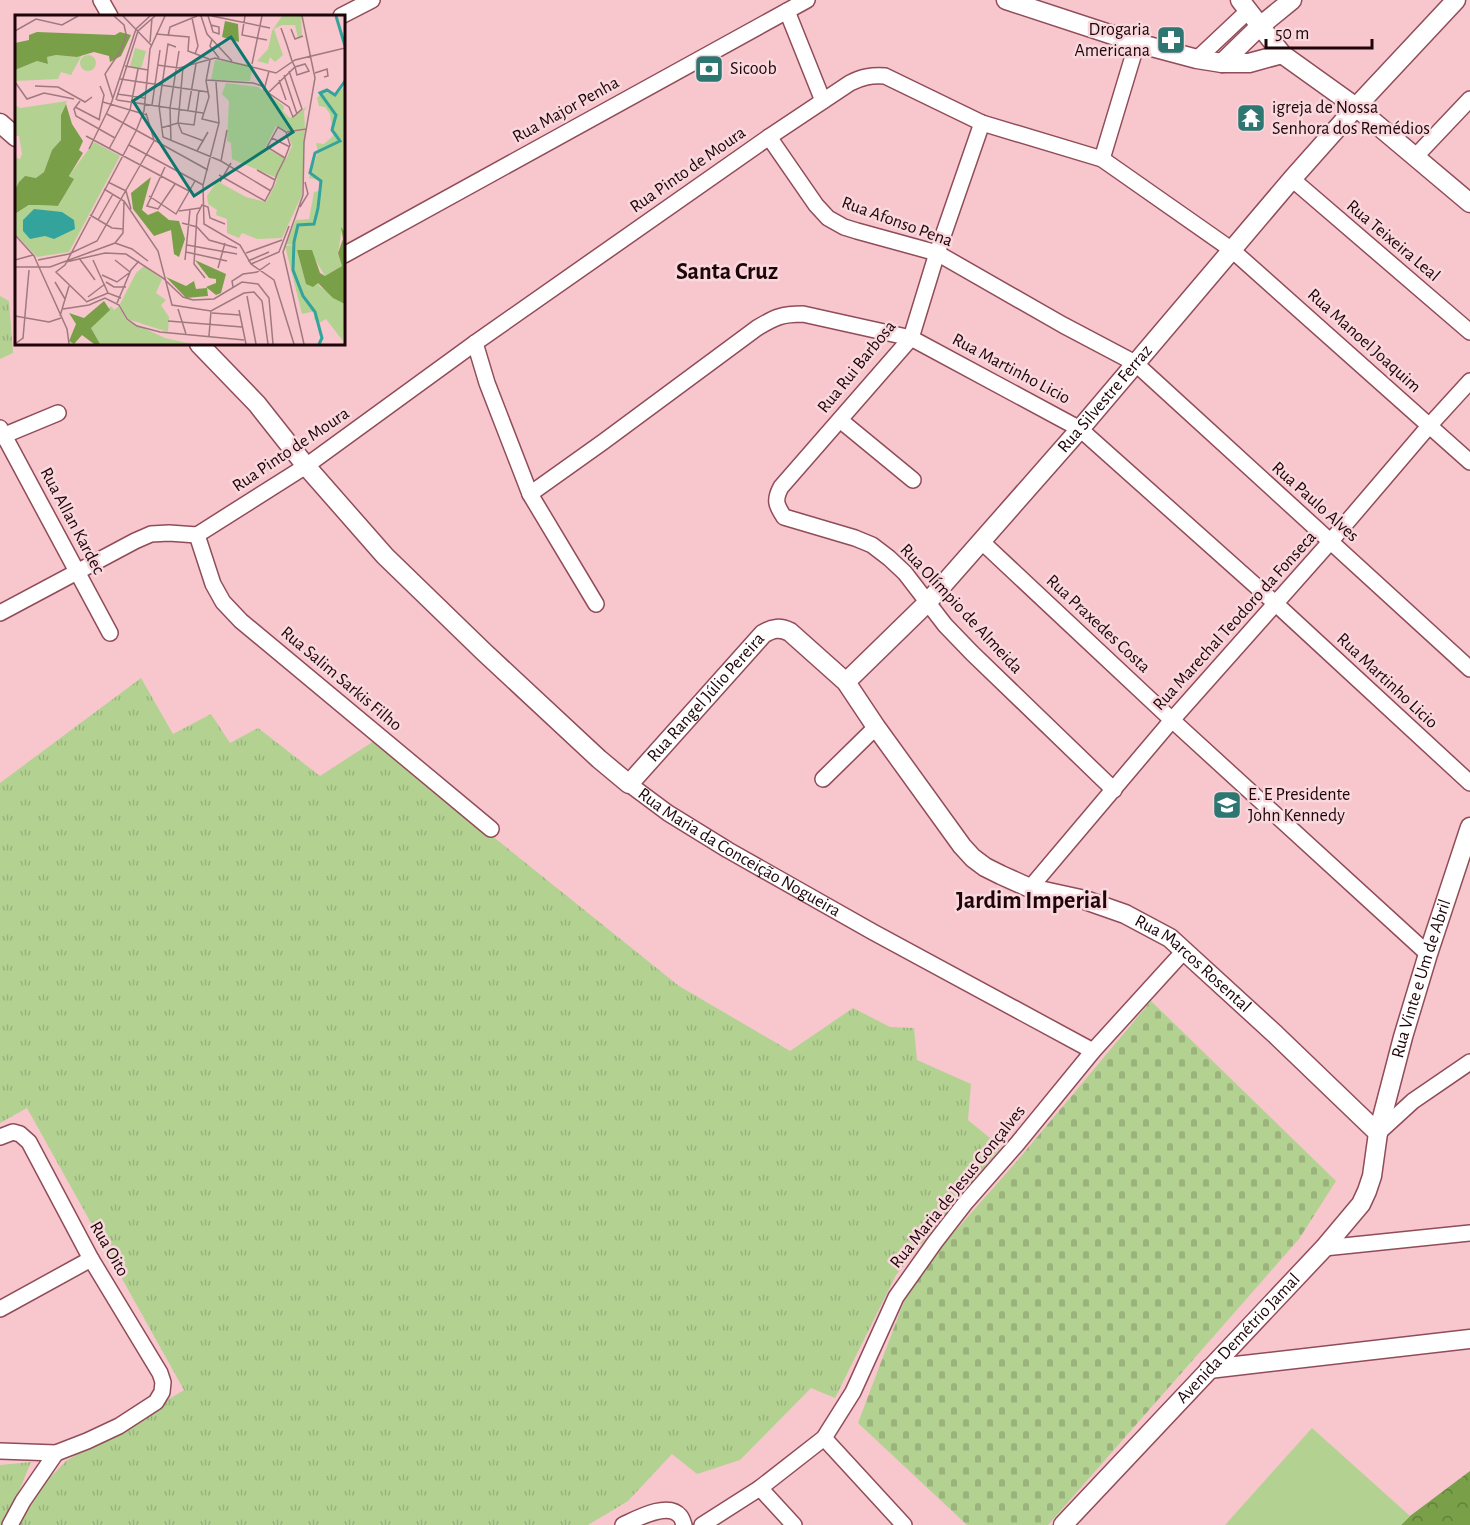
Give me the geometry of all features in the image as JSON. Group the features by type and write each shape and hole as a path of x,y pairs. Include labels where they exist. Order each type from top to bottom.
{"street":[{"path":"102,0 110,15"},
{"path":"343,15 372,0"},
{"name":"Rua Major Penha","path":"345,254 807,0"},
{"path":"1006,0 1137,43 1197,59 1222,63 1249,63 1282,54"},
{"path":"1222,63 1259,27 1292,0"},
{"name":"Rua Silvestre Ferraz","path":"846,682 927,603 1080,429 1292,179 1456,0"},
{"path":"1197,59 1244,6 1282,54 1356,107 1470,203"},
{"path":"787,11 823,101"},
{"path":"1102,159 1137,43"},
{"name":"Rua Pinto de Moura","path":"197,535 306,466 475,343 770,137 861,77 885,76 982,123 1102,159 1232,250"},
{"path":"1415,157 1470,99"},
{"path":"0,123 15,136"},
{"name":"Rua Rui Barbosa","path":"784,517 776,503 781,487 911,338 937,253 982,123"},
{"name":"Rua Afonso Pena","path":"770,137 816,205 828,218 844,227 937,253 1135,363"},
{"name":"Rua Teixeira Leal","path":"1292,179 1470,332"},
{"name":"Rua Manoel Joaquim","path":"1232,250 1470,462"},
{"name":"Rua Martinho Licio","path":"530,495 775,317 803,314 911,338 1080,429 1275,603 1470,783"},
{"path":"475,343 487,384 530,495 596,604"},
{"name":"Rua Maria da Conceição Nogueira","path":"200,345 257,404 306,466 385,556 566,729 629,784 668,813 728,850 873,933 1093,1051"},
{"name":"Rua Paulo Alves","path":"1135,363 1470,669"},
{"name":"Rua Marechal Teodoro da Fonseca","path":"1030,888 1172,720 1470,381"},
{"path":"1,434 58,413"},
{"path":"840,420 913,480"},
{"name":"Rua Allan Kardec","path":"1,434 110,633"},
{"name":"Rua Olímpio de Almeida","path":"784,517 872,545 905,573 927,603 972,653 1114,790"},
{"path":"0,613 76,571 151,534 197,535"},
{"name":"Rua Salim Sarkis Filho","path":"197,535 213,584 223,602 241,621 491,829"},
{"name":"Rua Praxedes Costa","path":"981,542 1428,954"},
{"name":"Rua Rangel Júlio Pereira","path":"629,784 763,634 778,628 790,632"},
{"name":"Rua Marcos Rosental","path":"790,632 846,682 876,727 973,858 985,867 1030,888 1084,900 1125,914 1170,938 1378,1132"},
{"path":"823,779 876,727"},
{"name":"Rua Vinte e Um de Abril","path":"1378,1132 1428,954 1470,827"},
{"name":"Rua Maria de Jesus Gonçalves","path":"702,1525 760,1488 824,1438 853,1392 896,1297 910,1276 966,1202 1093,1051 1184,951"},
{"path":"1378,1132 1413,1101 1470,1062"},
{"name":"Rua Oito","path":"0,1137 14,1132 29,1142 91,1259 160,1373 163,1382 162,1392 156,1402 119,1426 56,1453"},
{"name":"Avenida Demétrio Jamal","path":"1063,1525 1324,1248 1361,1204 1372,1176 1378,1132"},
{"path":"1324,1248 1470,1233"},
{"path":"0,1309 91,1259"},
{"path":"1209,1369 1470,1339"},
{"path":"824,1438 904,1525"},
{"path":"0,1451 56,1453"},
{"path":"10,1525 23,1501 56,1453"},
{"path":"760,1488 794,1525"},
{"path":"623,1525 660,1510 674,1511 680,1516 684,1525"}],"green space":[{"path":"0,296 9,301 13,353 0,359"},
{"path":"141,678 173,734 211,714 230,743 258,728 320,776 374,741 679,986 790,1051 853,1008 890,1027 914,1028 917,1060 971,1084 968,1120 1001,1147 896,1275 835,1398 811,1388 740,1460 697,1474 672,1454 628,1501 588,1525 20,1525 29,1499 66,1461 184,1390 27,1108 0,1123 0,783"},
{"path":"1151,1001 1336,1181 1299,1239 1048,1525 967,1525 858,1423 912,1280 1017,1161"},
{"path":"1312,1428 1410,1516 1401,1525 1225,1525"},
{"path":"31,1462 5,1525 0,1525 0,1465"},
{"path":"1470,1471 1470,1525 1401,1525 1410,1516"}],"place":[{"name":"Drogaria Americana","path":"1171,40"},
{"name":"Sicoob","path":"709,69"},
{"name":"igreja de Nossa Senhora dos Remédios","path":"1251,118"},
{"name":"E. E Presidente John Kennedy","path":"1227,805"}],"district":[{"name":"Santa Cruz","path":"727,272"},
{"name":"Jardim Imperial","path":"1032,901"}]}
